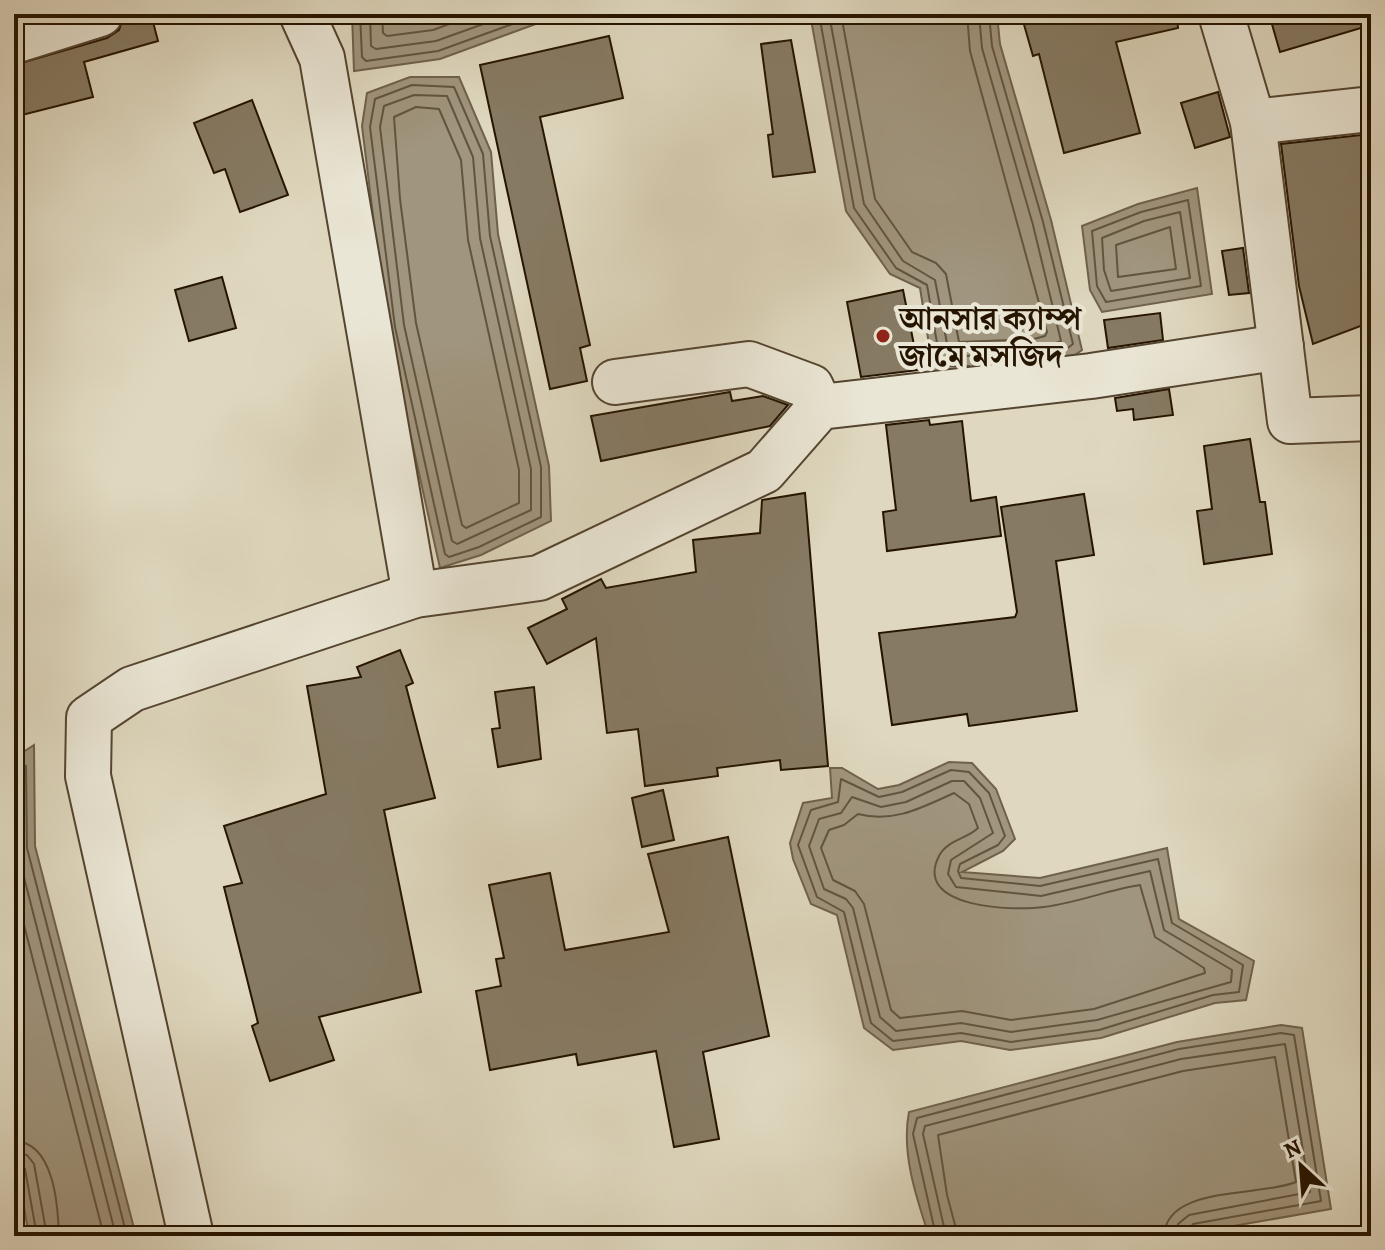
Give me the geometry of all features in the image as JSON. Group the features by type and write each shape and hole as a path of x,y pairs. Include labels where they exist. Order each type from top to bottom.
{"street":[{"path":"14,41 100,14"},
{"path":"302,14 322,58 415,595"},
{"path":"1221,14 1253,122 1290,421 1371,418"},
{"path":"1253,122 1371,109"},
{"path":"191,1236 88,776 89,718 132,689 415,595 539,578 764,471 820,407 1091,376 1281,347"},
{"path":"615,382 749,364 811,387 820,407"}],"water":[{"path":"352,14 563,14 440,59 354,71"},
{"path":"810,14 997,14 1000,44 1051,220 1082,350 1065,362 934,376 920,288 890,274 846,211"},
{"path":"410,77 459,77 491,152 498,234 549,466 551,521 481,555 440,568 387,329 362,126 367,93"},
{"path":"1197,188 1212,294 1102,312 1090,290 1082,226 1138,204"},
{"path":"34,745 35,846 136,1236 29,1236 14,1150 14,758"},
{"path":"949,762 972,763 996,789 1015,839 1003,851 962,872 1040,878 1167,848 1179,919 1254,961 1246,1000 1215,1003 1101,1038 1010,1050 961,1041 893,1050 864,1028 837,915 811,904 790,843 803,803 832,798 830,768 842,768 878,789 899,785"},
{"path":"1281,1025 1302,1028 1331,1209 1176,1236 929,1236 908,1159 909,1112 1177,1042"}],"building":[{"path":"124,14 151,14 158,41 84,62 93,97 14,117 14,65 107,38 119,30"},
{"path":"1021,14 1177,14 1178,28 1116,42 1140,133 1064,153 1039,54 1033,56"},
{"path":"1269,14 1371,14 1371,25 1280,52"},
{"path":"609,36 623,98 540,117 590,345 580,348 587,381 550,389 480,65"},
{"path":"791,40 815,172 773,177 768,135 773,134 761,44"},
{"path":"1218,92 1230,137 1195,148 1181,103"},
{"path":"252,100 288,195 240,212 225,169 214,173 194,123"},
{"path":"1361,135 1371,175 1371,322 1313,344 1299,286 1281,144"},
{"path":"1243,248 1249,293 1229,295 1222,251"},
{"path":"222,277 236,328 189,341 175,290"},
{"name":"আনসার ক্যাম্প জামে মসজিদ","path":"903,290 919,370 861,377 847,302"},
{"path":"1160,313 1163,340 1108,348 1104,320"},
{"path":"1169,389 1173,415 1134,420 1133,409 1117,411 1115,398"},
{"path":"730,392 732,401 763,396 788,405 770,426 601,461 591,416"},
{"path":"929,420 930,425 962,421 971,501 996,497 1001,536 887,551 883,512 896,510 886,425"},
{"path":"1250,439 1260,502 1265,502 1272,554 1204,564 1197,511 1212,509 1204,446"},
{"path":"805,493 828,766 781,770 780,760 717,768 718,776 645,786 638,729 607,733 596,638 547,664 528,628 567,609 562,599 601,579 606,588 696,572 693,540 760,533 762,500"},
{"path":"1084,494 1094,555 1056,561 1077,711 969,726 967,714 892,725 879,633 1015,617 1017,612 1001,507"},
{"path":"400,650 413,683 406,686 435,798 384,810 421,992 319,1017 334,1060 270,1081 252,1026 258,1023 224,887 242,883 224,826 326,794 307,686 361,677 357,667"},
{"path":"534,687 541,759 498,767 492,729 500,728 495,692"},
{"path":"663,790 674,840 642,847 632,798"},
{"path":"728,837 769,1036 703,1052 719,1139 674,1147 656,1051 578,1065 576,1054 490,1070 476,991 501,986 496,959 504,958 489,885 550,873 565,950 669,932 648,854"}],"place":[{"name":"আনসার ক্যাম্প জামে মসজিদ","path":"883,336"}]}
